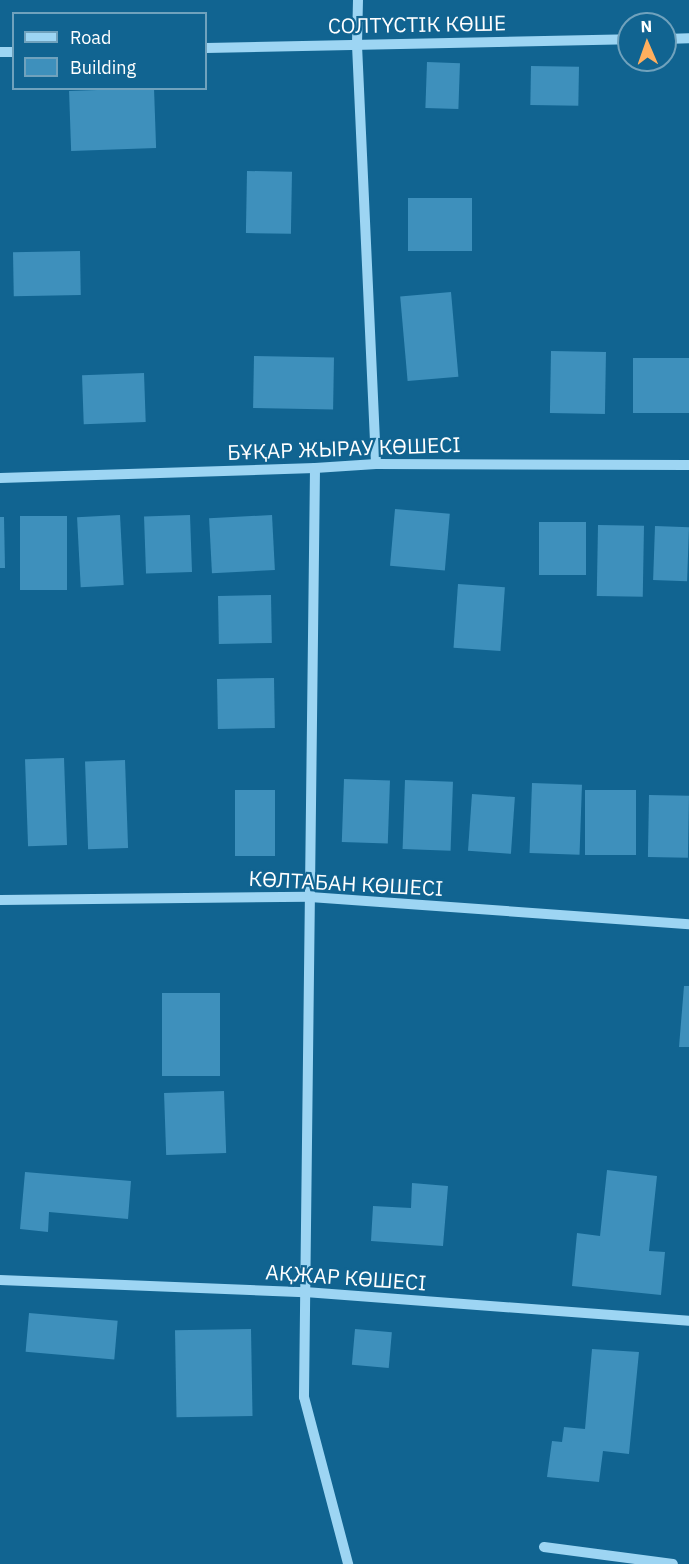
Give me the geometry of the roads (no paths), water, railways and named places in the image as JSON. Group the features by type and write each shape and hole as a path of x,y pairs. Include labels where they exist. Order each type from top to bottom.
{"street":[{"path":"358,0 357,45 376,464"},
{"name":"СОЛТҮСТІК КӨШЕ","path":"207,48 617,39"},
{"name":"БҰҚАР ЖЫРАУ КӨШЕСІ","path":"0,478 376,464 689,465"},
{"path":"315,468 303,1397 348,1564"},
{"name":"КӨЛТАБАН КӨШЕСІ","path":"0,900 310,897 689,924"},
{"name":"АҚЖАР КӨШЕСІ","path":"0,1280 305,1292 689,1321"},
{"path":"544,1547 673,1564"}]}
